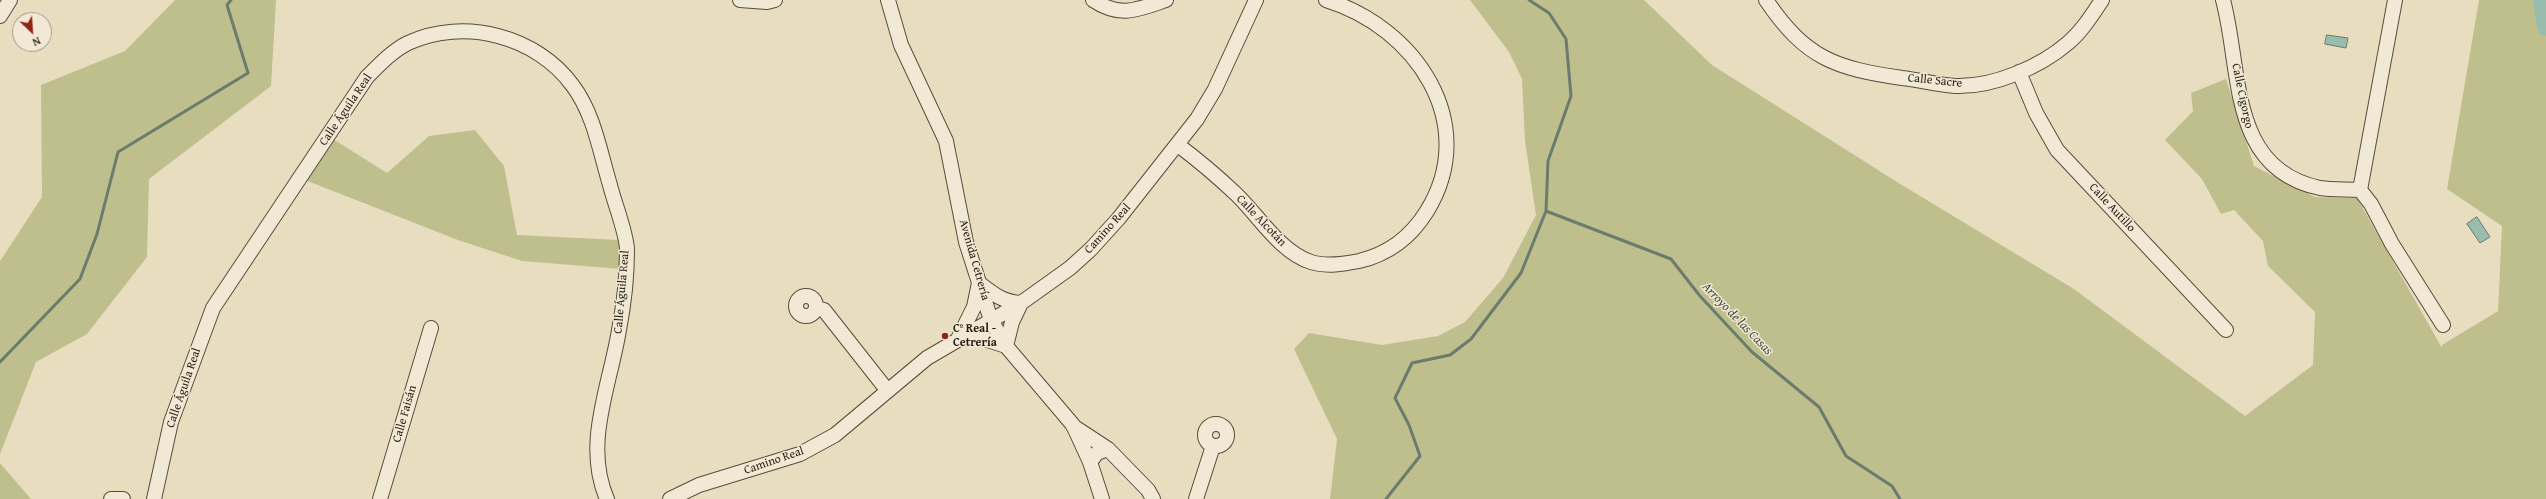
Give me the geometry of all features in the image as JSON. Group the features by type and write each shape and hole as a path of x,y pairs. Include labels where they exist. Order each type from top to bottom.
{"street":[{"path":"0,16 10,0"},
{"path":"740,0 766,2 775,0"},
{"name":"Avenida Cetrería","path":"888,0 901,45 946,141 966,242 991,320 1006,346 1073,425 1090,462 1102,499"},
{"path":"1093,0 1106,9 1133,11 1166,0"},
{"name":"Camino Real","path":"670,499 699,484 800,454 835,435 862,415 887,390 927,358 1021,303 1070,268 1091,249 1178,145 1215,89 1256,0"},
{"name":"Calle Alcotán","path":"1178,145 1236,194 1290,251 1312,263 1340,265 1372,258 1396,247 1421,221 1437,194 1446,164 1448,135 1444,120 1435,91 1422,69 1393,36 1372,20 1344,5 1326,0"},
{"name":"Calle Sacre","path":"1766,0 1783,24 1801,42 1824,59 1861,72 1957,86 1987,82 2019,72 2048,57 2068,42 2086,23 2102,0"},
{"name":"Calle Cigorgo","path":"2223,0 2245,118 2257,146 2280,170 2299,180 2320,188 2360,190"},
{"path":"2395,0 2360,190 2371,204 2392,244 2443,325"},
{"name":"Calle Águila Real","path":"154,499 171,422 212,308 367,77 386,58 408,43 462,30 494,34 524,45 551,63 573,86 587,111 596,135 627,248 620,328 596,438 596,461 600,484 607,499"},
{"name":"Calle Autillo","path":"2019,72 2036,113 2057,150 2226,330"},
{"path":"979,283 995,296 1008,302 1021,303 1012,322 1006,346 978,337 958,339 974,307 979,283"},
{"path":"816,308 824,310 887,390"},
{"name":"Calle Faisán","path":"380,499 431,328"},
{"path":"1073,425 1108,449 1148,490 1153,499"},
{"path":"1196,499 1213,446"},
{"path":"1090,462 1097,453 1108,449"},
{"path":"111,499 123,499"}],"green space":[{"path":"175,0 276,0 271,86 149,179 147,257 87,334 36,362 0,454 0,261 42,197 41,85 125,51"},
{"path":"1470,0 1644,0 1712,65 1897,182 2074,289 2245,416 2313,365 2315,312 2268,266 2263,241 2234,210 2221,214 2202,179 2165,140 2193,111 2191,93 2226,79 2254,166 2315,197 2357,198 2442,348 2442,345 2498,311 2502,226 2447,189 2479,0 2546,0 2546,499 1330,499 1337,439 1294,349 1309,333 1382,345 1438,336 1465,322 1503,278 1536,215 1525,141 1522,79 1509,52"},
{"path":"475,130 504,166 517,235 619,240 621,269 522,261 458,240 305,180 333,139 387,173 429,136"},
{"path":"0,463 31,499 0,499"}],"shaded area":[{"path":"2327,35 2348,38 2346,48 2325,44"},
{"path":"2477,217 2490,237 2480,243 2467,224"}],"waterway":[{"path":"0,362 80,279 97,234 118,152 248,73 227,5 231,0"},
{"path":"1386,499 1420,456 1409,425 1395,398 1412,363 1450,355 1471,339 1521,273 1546,211 1548,161 1571,96 1566,39 1549,13 1529,0"},
{"path":"2542,0 2546,27"},
{"name":"Arroyo de las Casas","path":"1546,211 1671,259 1700,296 1752,352 1819,407 1846,456 1892,486 1900,499"}],"place":[{"name":"Cº Real - Cetrería","path":"945,336"}]}
